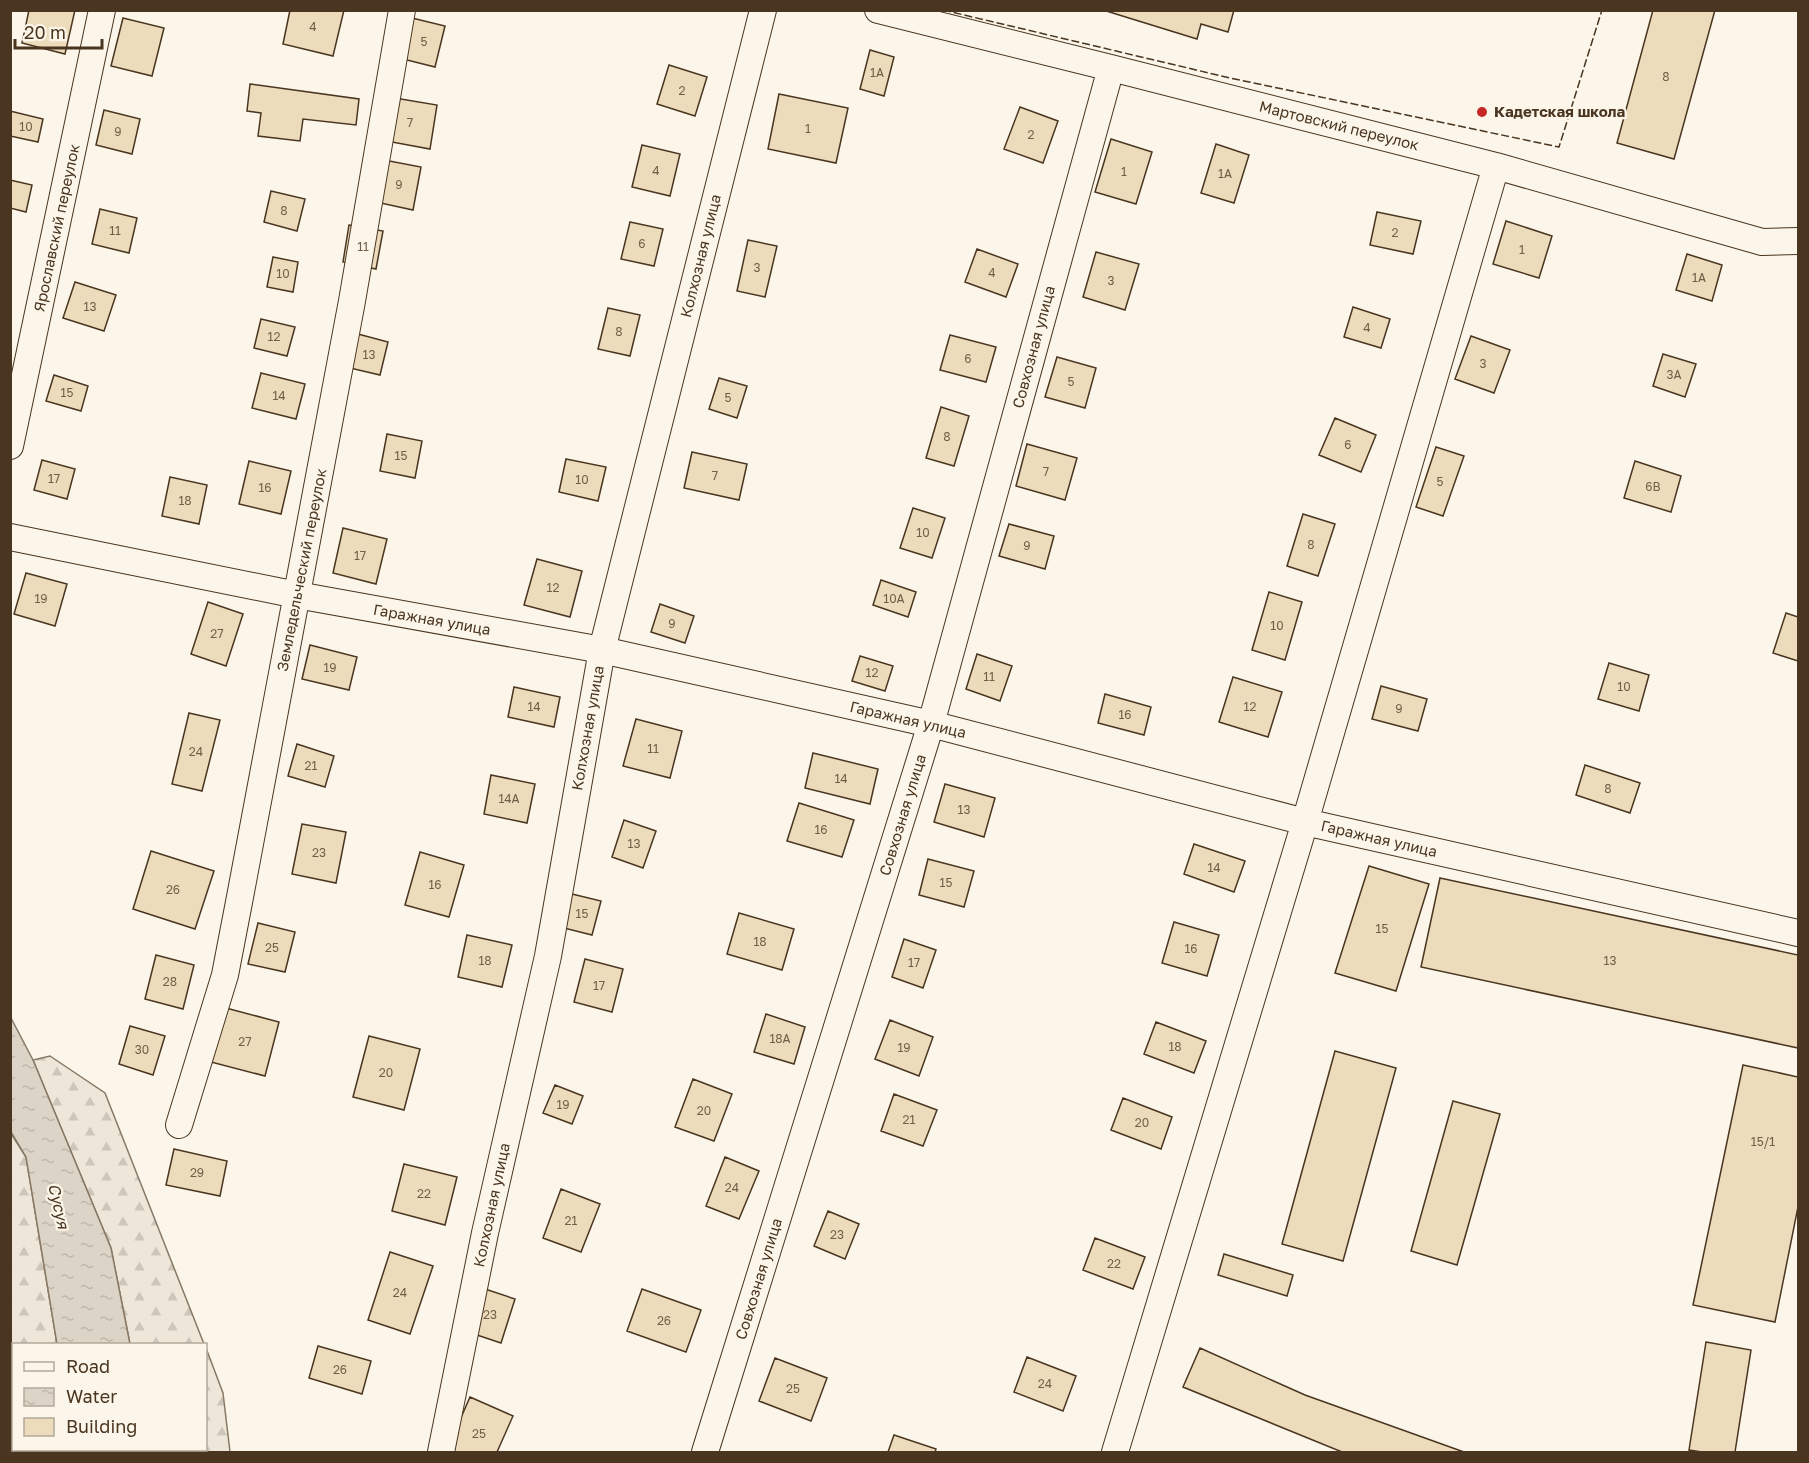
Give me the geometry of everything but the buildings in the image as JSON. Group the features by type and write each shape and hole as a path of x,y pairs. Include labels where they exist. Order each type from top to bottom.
{"street":[{"name":"Ярославский переулок","path":"10,446 102,10"},
{"name":"Земледельческий переулок","path":"179,1125 225,975 354,290 402,10"},
{"name":"Колхозная улица","path":"441,1452 485,1233 548,956 602,650 763,10"},
{"name":"Мартовский переулок","path":"878,10 1496,166 1762,242 1798,241"},
{"name":"Совхозная улица","path":"705,1452 931,724 1111,68"},
{"path":"1115,1452 1305,822 1496,166"},
{"name":"Гаражная улица","path":"10,537 297,595 602,650 931,724 1305,822 1798,933"}],"green space":[{"path":"50,1056 105,1093 204,1343 130,1343 111,1248 33,1060"},
{"path":"10,1132 26,1157 57,1343 12,1343 12,1451 82,1452 11,1452"},
{"path":"207,1351 223,1393 230,1452 152,1452 207,1451"}],"water":[{"name":"Сусуя","path":"11,1018 33,1060 111,1248 130,1343 57,1343 26,1157 11,1132"}],"fence":[{"path":"943,10 1230,78 1559,147 1602,10"}],"place":[{"name":"Кадетская школа","path":"1482,112"}]}
